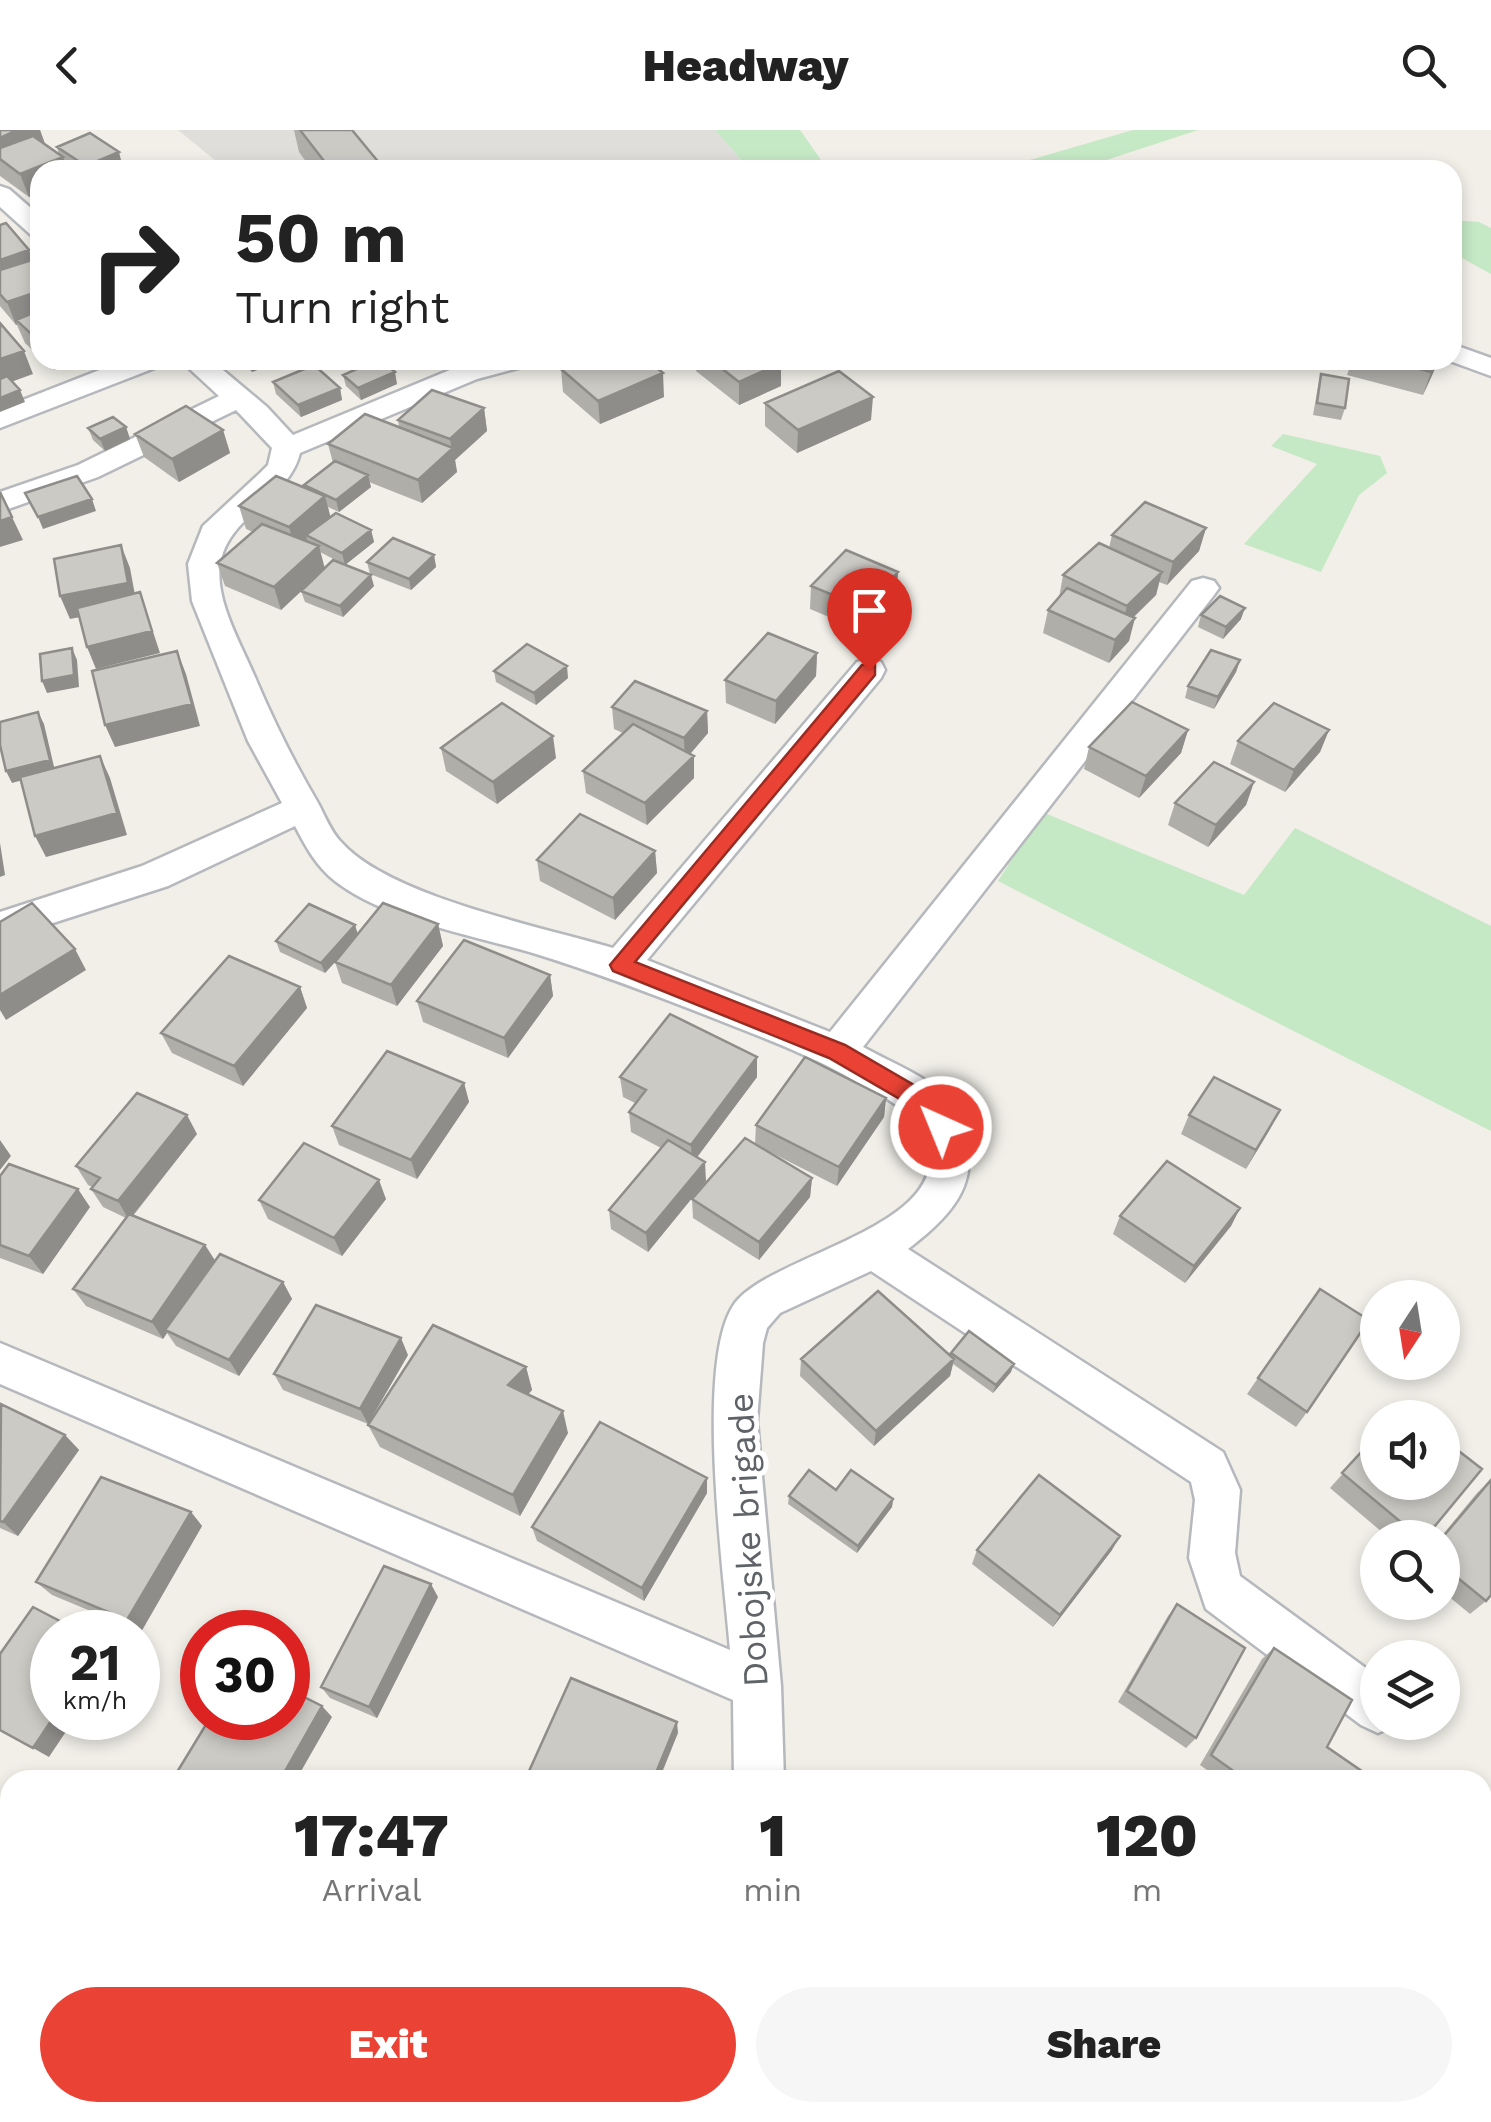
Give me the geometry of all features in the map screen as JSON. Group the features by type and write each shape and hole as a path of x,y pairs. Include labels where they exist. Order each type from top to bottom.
{"street":[{"path":"0,194 30,221"},
{"path":"1462,356 1491,368"},
{"path":"0,420 125,370"},
{"path":"205,370 274,426 287,448 474,370"},
{"path":"0,503 88,471 236,399"},
{"name":"Dobojske brigade","path":"287,448 287,456 270,481 214,533 204,564 208,601 265,740 326,850 349,872 394,897 620,965 837,1051 923,1101 941,1127 951,1154 948,1178 924,1214 874,1250 765,1299 748,1319 740,1342 735,1421 757,1686 759,1770"},
{"path":"837,1051 1203,588"},
{"path":"620,965 869,670"},
{"path":"0,926 186,864 302,808"},
{"path":"874,1250 1206,1467 1219,1486 1212,1553 1223,1592 1360,1695"},
{"path":"0,1363 757,1686"}],"shaded area":[{"path":"178,130 715,130 741,160 215,160"}],"green space":[{"path":"715,130 800,130 821,160 741,160"},
{"path":"1133,130 1198,130 1106,160 1030,160"},
{"path":"1462,221 1491,228 1491,274 1462,258"},
{"path":"1283,434 1380,456 1387,473 1359,495 1321,572 1244,544 1317,464 1271,446"},
{"path":"1042,812 1244,895 1295,828 1491,926 1491,1131 998,881"}],"building":[{"path":"0,130 17,130 0,138"},
{"path":"300,130 352,130 377,160 323,160"},
{"path":"90,133 119,152 100,160 77,160 57,147"},
{"path":"33,136 63,157 30,160 30,170 20,174 0,159 0,148"},
{"path":"6,223 29,250 0,260 0,225"},
{"path":"30,261 30,294 7,302 0,294 0,270"},
{"path":"30,314 30,333 16,320"},
{"path":"0,323 24,351 0,359"},
{"path":"302,370 320,370 340,388 298,405 273,382"},
{"path":"354,370 395,372 358,388 343,375"},
{"path":"562,370 663,373 598,401"},
{"path":"724,370 766,370 739,382"},
{"path":"839,371 873,397 798,430 765,403"},
{"path":"1321,374 1349,379 1345,408 1317,403"},
{"path":"7,376 20,390 0,398 0,379"},
{"path":"432,390 484,408 450,439 398,420"},
{"path":"186,406 223,430 172,459 135,434"},
{"path":"365,414 453,448 418,480 328,444"},
{"path":"113,417 126,427 100,439 88,428"},
{"path":"335,461 368,475 336,500 304,485"},
{"path":"77,476 92,499 38,517 25,493"},
{"path":"276,476 325,496 289,527 239,506"},
{"path":"0,492 12,517 0,521"},
{"path":"1145,502 1206,528 1173,562 1112,535"},
{"path":"336,513 371,530 342,553 306,535"},
{"path":"262,524 319,546 274,587 217,563"},
{"path":"393,538 434,555 409,579 367,562"},
{"path":"1099,543 1162,572 1127,606 1063,575"},
{"path":"121,545 128,583 60,596 54,559"},
{"path":"846,550 898,572 864,608 811,586"},
{"path":"333,560 371,575 340,606 301,591"},
{"path":"1067,588 1135,618 1115,640 1048,610"},
{"path":"140,592 152,631 87,647 77,608"},
{"path":"1220,596 1245,608 1226,627 1201,615"},
{"path":"768,633 817,653 776,701 725,680"},
{"path":"527,644 567,666 534,693 494,671"},
{"path":"72,648 74,675 42,681 40,654"},
{"path":"1211,650 1240,660 1218,697 1188,686"},
{"path":"177,651 192,704 105,725 92,671"},
{"path":"635,681 707,711 684,738 612,707"},
{"path":"1132,702 1188,730 1146,776 1089,747"},
{"path":"502,703 553,736 493,782 441,748"},
{"path":"1274,703 1329,730 1294,770 1238,741"},
{"path":"38,712 50,760 6,771 0,722"},
{"path":"633,724 694,756 645,803 583,771"},
{"path":"100,756 117,813 35,836 20,777"},
{"path":"1214,762 1254,782 1216,825 1175,803"},
{"path":"580,814 655,851 613,898 537,860"},
{"path":"32,903 75,949 0,995 0,922"},
{"path":"383,903 438,924 391,985 335,962"},
{"path":"309,904 355,925 321,963 276,941"},
{"path":"464,940 550,975 504,1038 417,1001"},
{"path":"229,956 300,987 234,1066 161,1033"},
{"path":"670,1014 757,1057 691,1145 629,1112 646,1090 620,1077"},
{"path":"387,1051 464,1083 411,1160 332,1126"},
{"path":"805,1057 886,1098 839,1167 756,1125"},
{"path":"1214,1077 1280,1110 1256,1150 1189,1115"},
{"path":"137,1093 187,1115 118,1201 91,1189 100,1178 76,1166"},
{"path":"745,1138 812,1178 759,1242 692,1199"},
{"path":"668,1140 705,1162 646,1233 609,1210"},
{"path":"304,1143 379,1180 334,1238 259,1200"},
{"path":"1167,1161 1240,1208 1194,1266 1120,1216"},
{"path":"9,1164 78,1189 29,1256 0,1245 0,1176"},
{"path":"129,1214 205,1245 152,1322 73,1289"},
{"path":"220,1254 283,1282 229,1360 165,1330"},
{"path":"1320,1289 1360,1314 1360,1333 1307,1412 1258,1378"},
{"path":"878,1291 954,1359 876,1431 801,1359"},
{"path":"316,1305 401,1338 360,1409 274,1374"},
{"path":"433,1325 526,1367 508,1385 563,1411 513,1495 368,1425"},
{"path":"969,1331 1014,1364 996,1385 951,1353"},
{"path":"1,1404 65,1435 3,1522 0,1521"},
{"path":"600,1422 707,1478 642,1588 532,1527"},
{"path":"1460,1452 1482,1469 1460,1496"},
{"path":"1360,1454 1360,1488 1342,1473"},
{"path":"809,1470 836,1490 851,1470 893,1499 858,1546 789,1496"},
{"path":"1039,1475 1120,1536 1060,1615 977,1550"},
{"path":"101,1477 191,1512 133,1610 103,1610 36,1582"},
{"path":"1491,1480 1491,1595 1486,1601 1460,1580 1457,1520"},
{"path":"1374,1500 1456,1500 1440,1520 1398,1520"},
{"path":"384,1566 431,1584 369,1707 321,1687"},
{"path":"1177,1604 1245,1648 1196,1738 1127,1691"},
{"path":"30,1611 30,1740 38,1740 33,1748 0,1730 0,1654"},
{"path":"1274,1648 1352,1700 1327,1747 1360,1770 1232,1770 1211,1755"},
{"path":"571,1678 677,1722 657,1770 530,1770"},
{"path":"310,1700 322,1706 310,1727"},
{"path":"197,1740 303,1740 286,1770 178,1770"}],"route":[{"path":"869,670 620,965 837,1051 923,1101 941,1127"}]}
